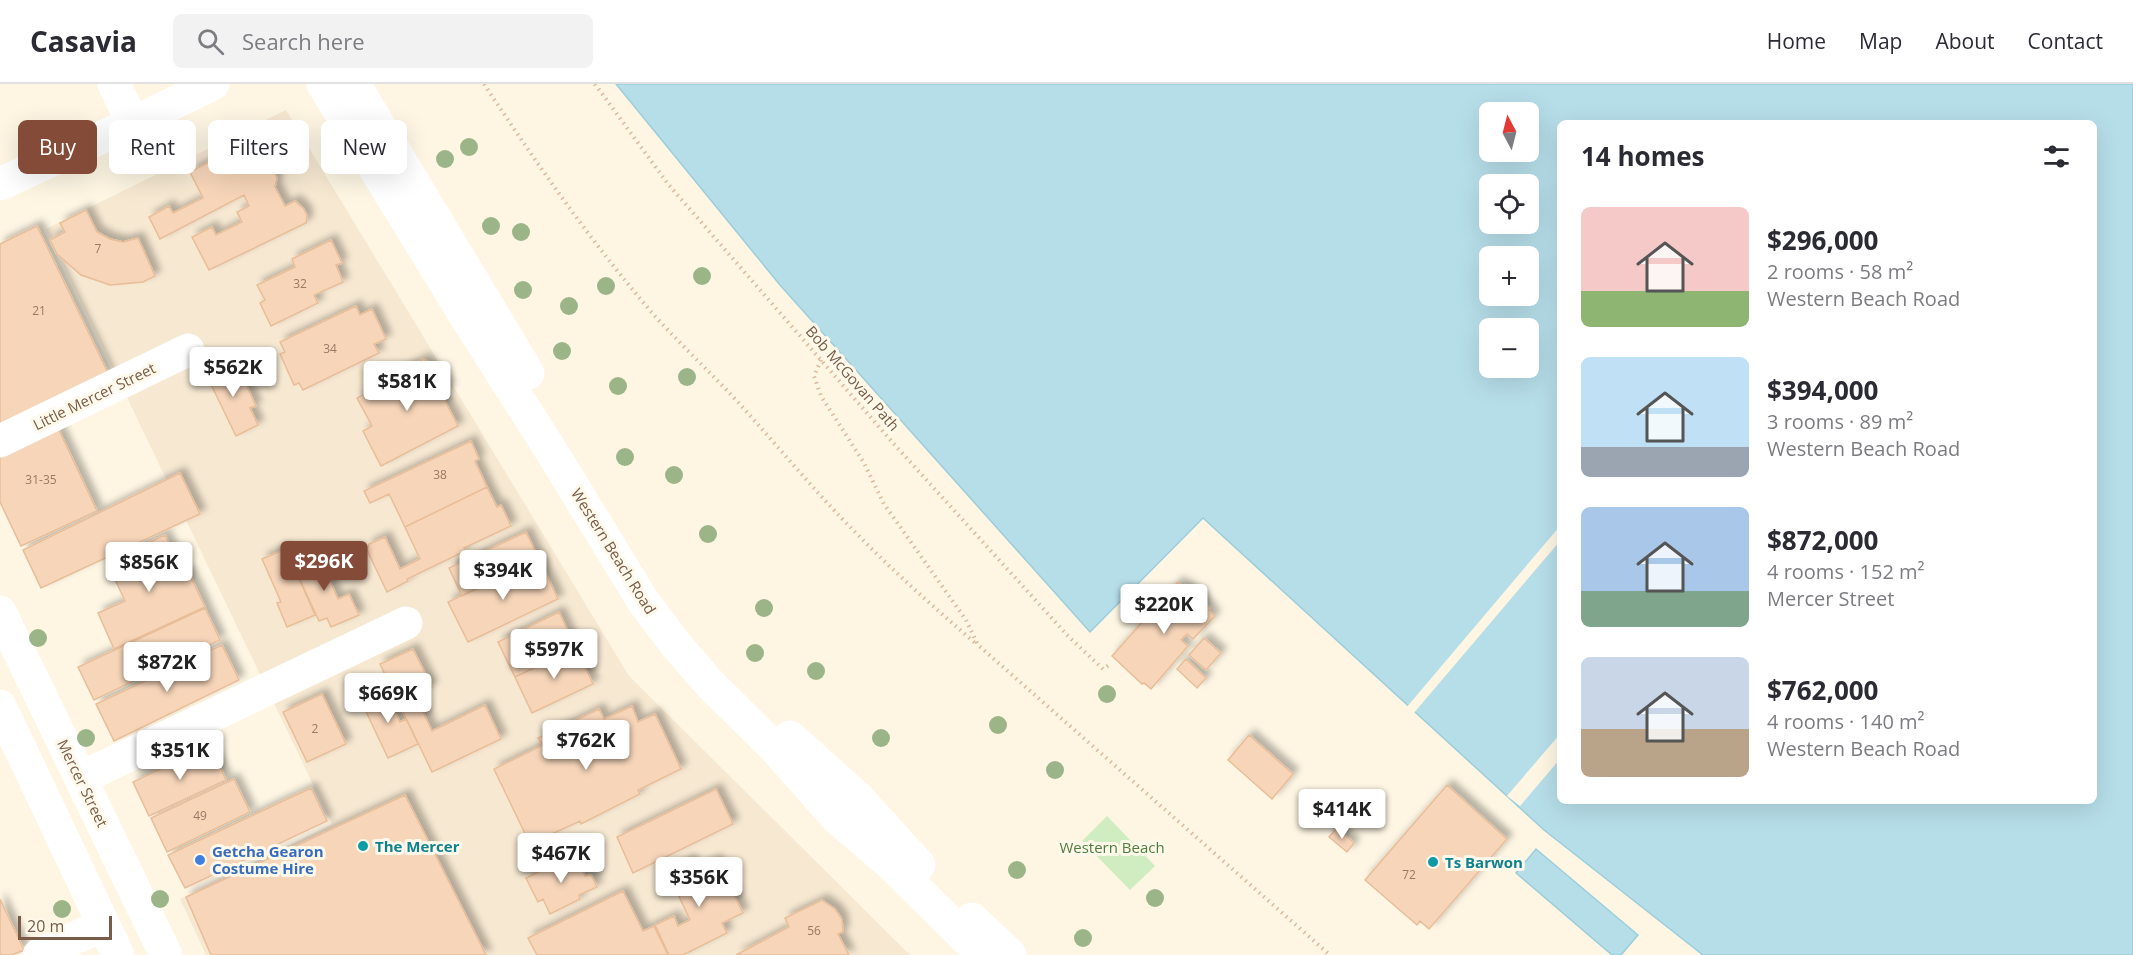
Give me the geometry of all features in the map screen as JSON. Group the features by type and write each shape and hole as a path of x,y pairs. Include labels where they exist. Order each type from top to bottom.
{"street":[{"path":"114,84 132,120"},
{"path":"139,120 213,84"},
{"name":"Western Beach Road","path":"323,84 644,601 670,637 710,684 774,747 838,819 891,864 983,955"},
{"name":"Western Beach Road","path":"354,84 451,248 662,592 697,639 750,698 786,734 858,798 927,874 1010,955"},
{"path":"0,184 109,134"},
{"name":"Little Mercer Street","path":"0,441 188,350"},
{"name":"Mercer Street","path":"0,612 166,955"},
{"path":"81,778 406,623"},
{"path":"0,706 118,955"},
{"path":"39,955 104,925"}],"path":[{"path":"484,84 547,179 605,256 655,316 735,399 798,472 858,536 921,596 1330,955"},
{"name":"Bob McGovan Path","path":"595,84 668,184 893,443 1068,636 1103,669 1109,665"},
{"path":"821,360 814,375 821,396 864,463 884,504 966,620 978,645"}],"shaded area":[{"path":"286,110 292,120 266,120"},
{"path":"309,148 321,168 321,174 325,174 629,676 910,955 206,955 180,899 332,824 46,229 157,174 196,174 196,155 208,149 208,174 309,174"}],"green space":[{"name":"Western Beach","path":"1107,816 1155,866 1130,890 1082,841"}],"water":[{"path":"616,84 2133,84 2133,955 1703,955 1544,830 1203,518 1090,632 780,285"},
{"path":"1536,849 1638,935 1621,955 1612,955 1516,873"}],"pier":[{"path":"1557,530 1557,545 1413,714 1406,708"},
{"path":"1557,738 1557,763 1520,806 1507,796"}],"building":[{"path":"208,163 208,174 275,174 277,178 275,187 285,206 295,201 307,215 306,223 209,270 192,237 212,227 216,235 242,222 237,212 249,206 244,195 160,239 149,217 169,206 173,213 203,198 191,174 196,174 196,169"},
{"path":"86,210 97,232 110,239 123,242 138,238 155,276 143,282 110,285 81,275 57,254 50,240 65,232 60,223"},
{"path":"37,226 109,375 0,429 0,244"},
{"path":"331,240 342,263 336,265 343,282 314,295 318,303 271,326 260,303 265,300 257,285 295,267 292,259"},
{"path":"356,306 360,315 372,309 386,339 374,344 379,353 303,390 299,383 294,385 280,354 285,352 280,342"},
{"path":"423,359 429,362 433,370 432,374 445,380 449,387 443,397 458,426 381,466 363,431 372,426 357,398 385,384 383,379"},
{"path":"229,361 237,378 242,376 256,406 250,408 258,425 236,436 205,372"},
{"path":"58,428 97,511 21,546 0,502 0,456"},
{"path":"471,441 479,459 475,461 487,487 405,527 389,494 370,503 364,491"},
{"path":"180,473 200,514 41,588 23,550"},
{"path":"487,487 497,507 501,505 511,526 464,548 465,551 407,579 408,581 387,592 367,550 369,544 385,537 400,569 420,559 405,527"},
{"path":"526,532 539,559 462,596 449,568"},
{"path":"165,535 183,573 188,571 205,607 114,649 98,613 125,601 107,562"},
{"path":"286,549 315,615 287,627 277,603 281,602 262,559"},
{"path":"317,552 338,599 349,594 359,615 331,627 327,618 319,621 296,571 300,569 296,561"},
{"path":"539,559 558,599 468,642 448,602"},
{"path":"1178,582 1184,587 1185,585 1210,608 1209,610 1215,616 1193,639 1187,634 1181,640 1188,646 1151,689 1144,683 1142,684 1112,656"},
{"path":"205,608 220,640 94,700 78,667"},
{"path":"559,612 576,648 515,677 498,642"},
{"path":"1204,638 1221,653 1206,670 1189,655"},
{"path":"222,645 239,680 114,741 96,704"},
{"path":"576,648 593,684 532,713 515,677"},
{"path":"413,649 432,687 415,695 432,731 485,705 501,739 432,772 380,664"},
{"path":"1186,659 1206,678 1197,688 1177,669"},
{"path":"384,688 400,722 406,719 418,744 388,758 360,699"},
{"path":"322,694 346,744 307,762 283,712"},
{"path":"632,706 638,722 655,714 681,769 638,790 640,794 581,824 580,821 530,844 494,769 543,745 538,738 599,709 604,719"},
{"path":"1249,735 1293,774 1272,799 1228,760"},
{"path":"210,745 226,780 149,816 133,782"},
{"path":"234,779 250,812 167,852 151,818"},
{"name":"Ts Barwon","path":"1447,785 1507,839 1429,929 1420,921 1417,925 1365,880"},
{"path":"311,788 327,821 185,888 168,855"},
{"path":"716,789 733,824 633,873 617,837"},
{"name":"The Mercer","path":"405,795 486,955 211,955 186,897"},
{"path":"1337,828 1354,843 1347,852 1329,837"},
{"path":"575,855 585,876 591,875 597,887 579,895 580,899 550,914 543,899 538,902 526,878"},
{"path":"690,860 696,870 716,860 743,913 722,923 727,933 683,955 669,955 655,925 674,916 678,926 690,920 667,871"},
{"path":"623,891 643,931 654,926 668,955 537,955 528,938"},
{"path":"0,899 24,950 12,955 0,955"},
{"path":"822,900 835,909 842,919 843,932 838,934 849,955 736,955 789,927 785,918"}],"place":[{"name":"The Mercer","path":"363,846"},
{"name":"Getcha Gearon Costume Hire","path":"200,860"},
{"name":"Ts Barwon","path":"1433,862"}]}
